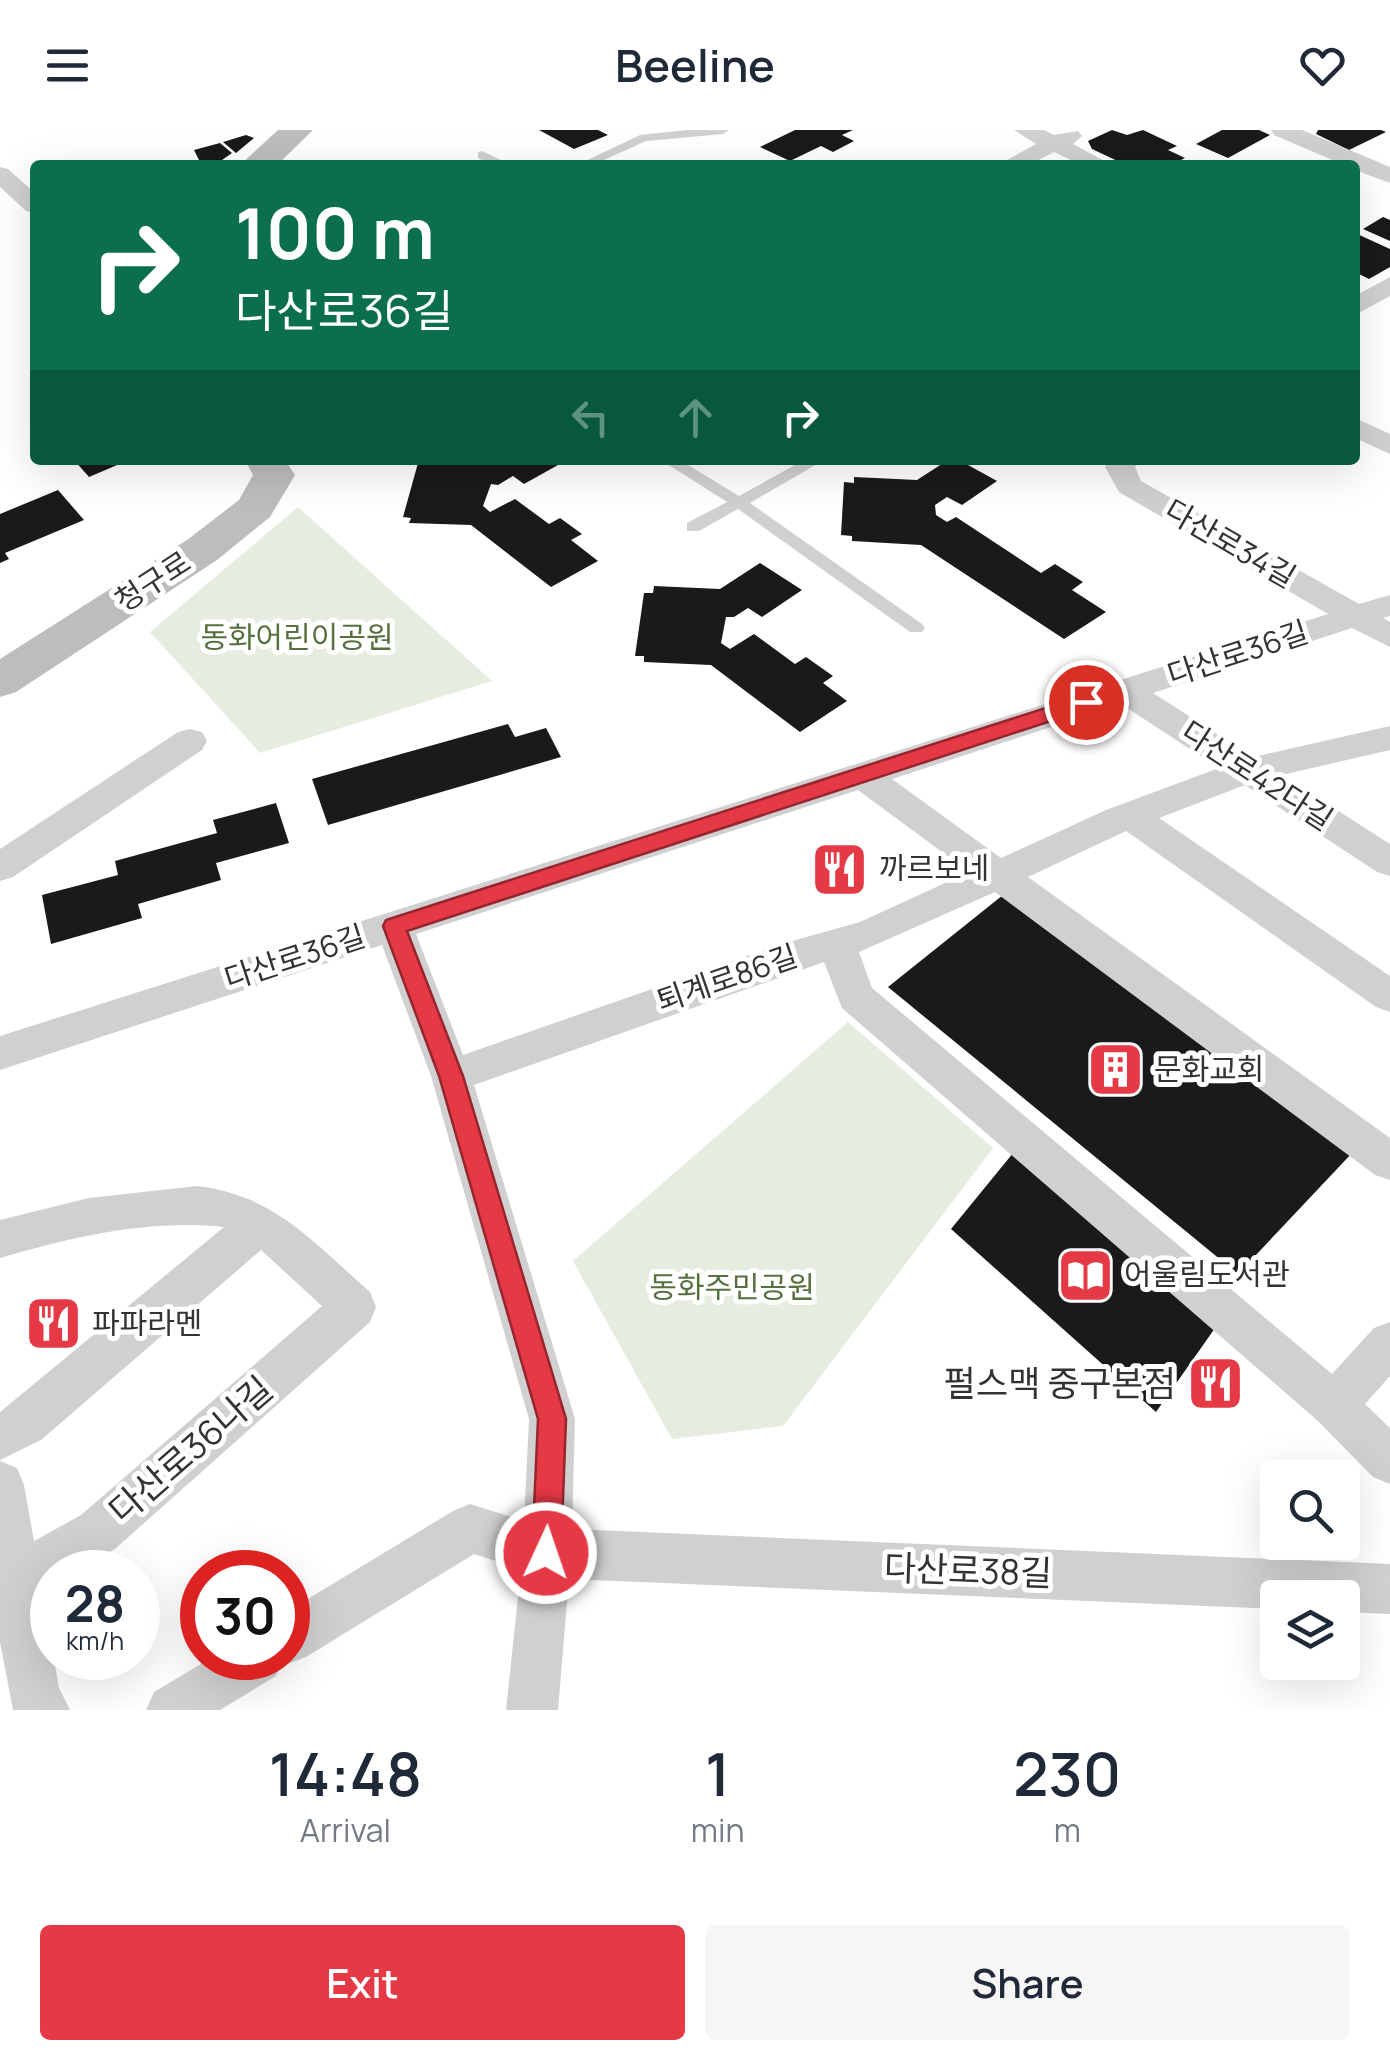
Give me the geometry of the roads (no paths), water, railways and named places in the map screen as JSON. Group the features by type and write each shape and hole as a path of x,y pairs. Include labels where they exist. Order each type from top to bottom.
{"main road":[{"path":"263,160 298,130"},
{"name":"청구로","path":"0,681 202,550 255,508 274,475 268,465"}],"street":[{"path":"1025,130 1089,160"},
{"path":"1020,160 1082,130"},
{"path":"1282,130 1352,160"},
{"path":"1360,163 1390,176"},
{"path":"0,174 30,201"},
{"path":"1360,430 1390,445"},
{"name":"다산로34길","path":"1121,465 1129,486 1390,636"},
{"name":"다산로36길","path":"0,1053 1390,605"},
{"name":"다산로42다길","path":"1124,690 1390,862"},
{"name":"퇴계로86길","path":"451,1076 791,956 870,934 1129,815 1249,770 1390,738"},
{"path":"0,867 190,741"},
{"path":"862,775 1390,1162"},
{"path":"1129,815 1390,996"},
{"path":"394,926 451,1076 552,1419 546,1553 532,1710"},
{"path":"837,943 856,997 1334,1406 1390,1461"},
{"path":"0,1238 52,1222 127,1210 217,1206 259,1225 24,1424 0,1437"},
{"name":"다산로36나길","path":"18,1577 98,1532 354,1307 259,1225"},
{"path":"1334,1406 1390,1343"},
{"path":"2,1505 18,1577 35,1701 44,1710"},
{"path":"310,1626 470,1528 546,1553"},
{"name":"다산로38길","path":"546,1553 1390,1589"},
{"path":"172,1710 222,1680"}],"lane":[{"path":"594,160 644,138 723,130"},
{"path":"482,156 490,160"},
{"path":"677,465 738,502 916,628"},
{"path":"692,527 807,465"}],"place":[{"name":"까르보네","path":"840,869"},
{"name":"문화교회","path":"1115,1070"},
{"name":"어울림도서관","path":"1085,1275"},
{"name":"파파라멘","path":"53,1324"},
{"name":"펄스맥 중구본점","path":"1215,1384"}],"park label":[{"name":"동화어린이공원","path":"297,638"},
{"name":"동화주민공원","path":"732,1288"}]}
